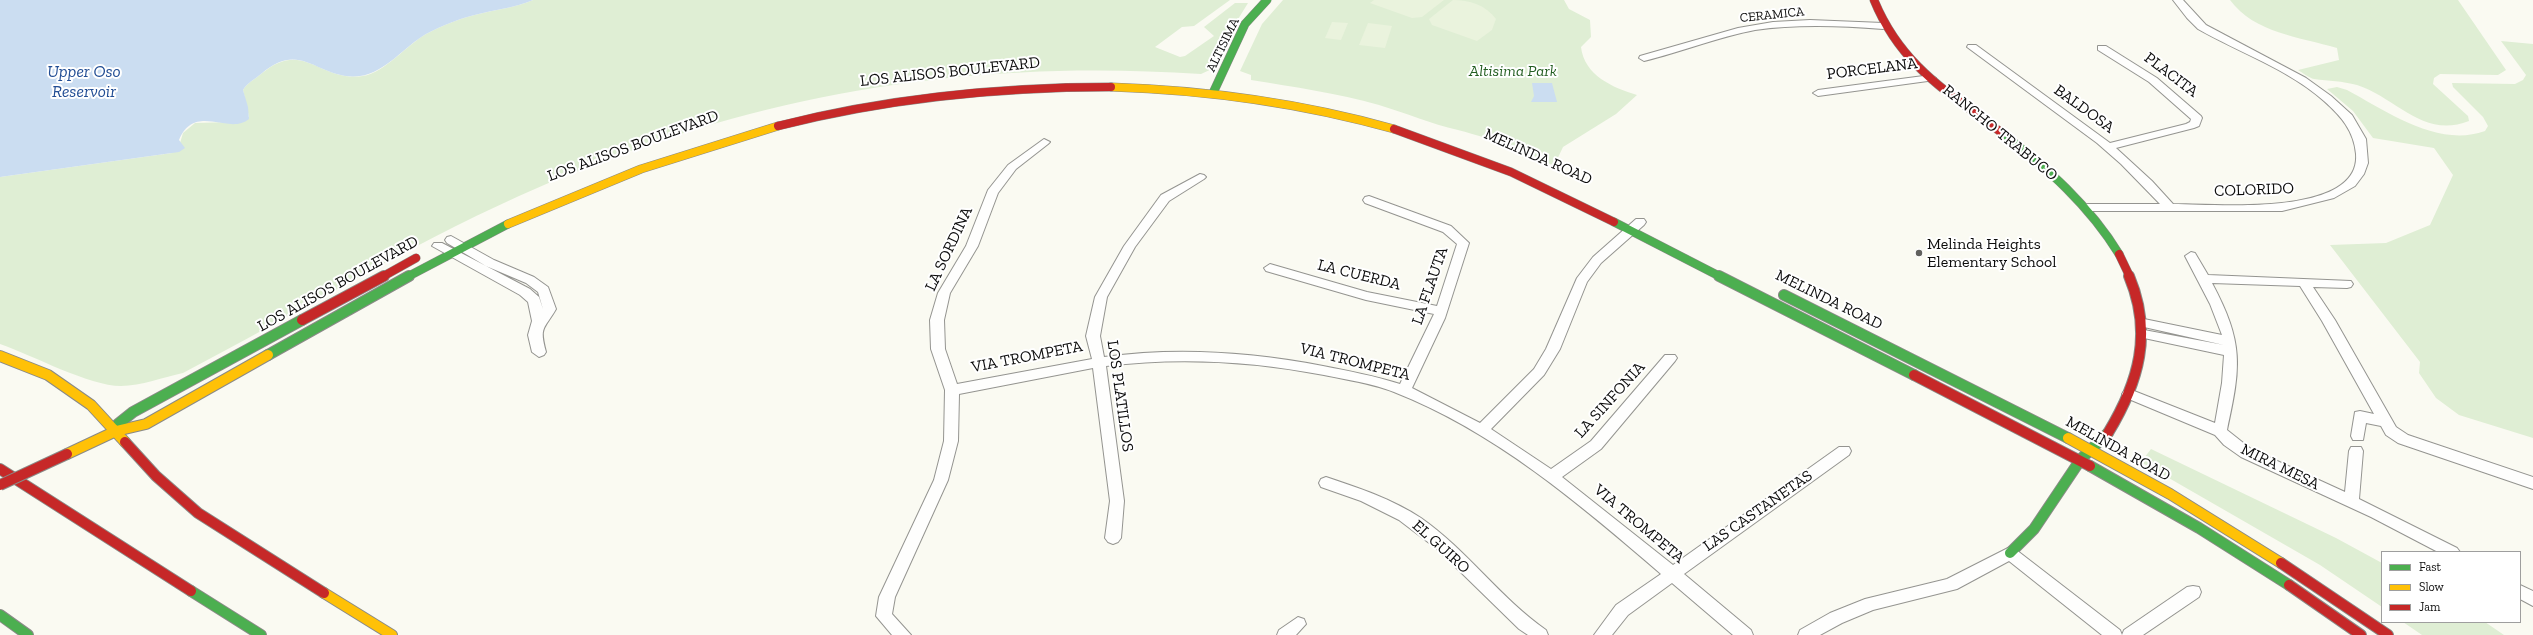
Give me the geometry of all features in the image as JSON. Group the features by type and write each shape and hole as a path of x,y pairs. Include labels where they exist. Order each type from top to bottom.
{"main road":[{"name":"ALTISIMA","path":"1213,93 1222,84 1246,24 1266,0"},
{"name":"RANCHO TRABUCO","path":"1874,0 1883,26 1901,52 1930,78 2040,162 2088,208 2110,238 2126,267 2136,290 2144,328 2138,367 2129,394 2105,437 2080,460 2037,525 2010,553"},
{"path":"1205,82 1222,84"},
{"name":"LOS ALISOS BOULEVARD","path":"0,485 116,431 132,429 146,424 464,247 564,199 693,149 768,127 879,103 994,88 1048,85 1142,87 1213,93"},
{"name":"MELINDA ROAD","path":"1213,93 1300,106 1413,134 1530,180 1638,225 2080,460 2235,550 2361,635"},
{"name":"LOS ALISOS BOULEVARD","path":"116,431 118,424 133,412 464,233"},
{"name":"MELINDA ROAD","path":"1774,290 2092,450 2262,550 2388,635"},
{"path":"0,356 48,376 91,405 156,476 223,531 392,635"},
{"path":"0,469 262,635"},
{"path":"0,615 28,635"}],"street":[{"name":"COLORIDO","path":"2088,208 2282,207 2311,203 2337,193 2349,184 2360,171 2363,155 2360,139 2336,106 2301,79 2202,27 2190,16 2178,0"},
{"name":"CERAMICA","path":"1644,58 1737,31 1760,27 1825,24 1883,26"},
{"name":"BALDOSA","path":"1972,47 2108,147 2138,171 2169,207"},
{"name":"PLACITA","path":"2102,48 2153,80 2197,118 2195,124 2190,126 2108,147"},
{"name":"PORCELANA","path":"1818,93 1930,78"},
{"name":"LA SORDINA","path":"903,635 884,616 887,597 941,480 951,440 952,390 938,349 936,320 944,293 972,246 992,192 1012,166 1044,142"},
{"name":"LOS PLATILLOS","path":"1113,538 1117,501 1099,362 1093,336 1101,297 1130,246 1165,198 1200,177"},
{"name":"LA FLAUTA","path":"1370,200 1446,230 1463,243 1459,261 1425,354 1404,390"},
{"path":"1482,429 1539,372 1553,349 1581,281 1597,260 1638,225"},
{"path":"451,240 490,263 530,280 544,290 550,309 539,321 535,334 538,352"},
{"path":"431,250 452,254 525,292 534,300 539,321"},
{"path":"2129,394 2220,431 2229,390 2229,346 2204,279 2191,256"},
{"name":"LA CUERDA","path":"1270,268 1366,296 1440,312"},
{"path":"2204,279 2347,284"},
{"path":"2304,282 2328,320 2391,431 2403,439 2533,483"},
{"path":"2144,328 2229,346"},
{"name":"VIA TROMPETA","path":"952,390 1099,362 1195,355 1248,357 1350,376 1404,390 1482,429 1552,476 1746,635"},
{"name":"LA SINFONIA","path":"1552,476 1596,445 1670,358"},
{"path":"2358,436 2360,416 2386,422"},
{"name":"MIRA MESA","path":"2220,431 2229,441 2246,453 2351,502 2450,551"},
{"name":"LAS CASTANETAS","path":"1602,635 1622,610 1670,574 1844,451"},
{"path":"2351,502 2356,451"},
{"name":"EL GUIRO","path":"1326,483 1368,497 1401,512 1428,532 1521,623 1540,635"},
{"path":"2010,553 2113,635"},
{"name":"RANCHO TRABUCO","path":"1806,635 1836,618 1871,604 1951,584 2010,553"},
{"path":"2130,635 2193,592"},
{"path":"2521,592 2533,599"},
{"path":"1285,635 1298,624"}],"green space":[{"path":"533,0 1230,0 1194,26 1182,27 1155,47 1180,57 1185,56 1214,36 1204,27 1235,3 1248,3 1232,29 1214,68 1201,74 1111,71 1023,72 937,79 852,92 769,109 685,132 602,161 476,216 392,259 183,373 136,385 108,385 77,376 0,344 0,177 172,153 180,143 183,133 195,123 231,122 249,117 243,90 251,81 276,64 289,60 300,60 334,73 347,76 363,76 379,70 419,39 439,27 468,17"},
{"name":"Altisima Park","path":"1283,0 1564,0 1569,9 1590,20 1591,37 1581,47 1583,57 1594,73 1610,84 1637,95 1616,114 1563,147 1554,166 1507,145 1484,137 1438,125 1379,105 1331,94 1251,80 1251,75 1240,71 1262,24"},
{"path":"1374,0 1444,0 1422,17 1412,18 1370,3"},
{"path":"1453,0 1471,2 1487,10 1496,19 1492,30 1477,41 1432,25 1429,19"},
{"path":"2230,0 2458,0 2506,70 2498,75 2440,74 2434,78 2433,84 2468,116 2469,121 2453,125 2438,125 2411,115 2371,91 2357,85 2308,77 2298,70 2339,60 2337,48 2293,37 2265,27 2240,11"},
{"path":"1332,22 1348,23 1341,40 1325,38"},
{"path":"1368,23 1392,26 1385,48 1359,45"},
{"path":"2501,41 2533,44 2533,438 2459,415 2436,398 2419,373 2420,362 2330,245 2386,243 2430,225 2453,175 2434,148 2373,138 2353,111 2327,89 2337,87 2347,90 2396,117 2431,131 2449,135 2467,135 2485,131 2488,126 2483,117 2453,87 2452,83 2515,84 2523,80 2526,75"},
{"path":"2151,449 2336,538 2381,562 2381,606 2320,565 2141,462"},
{"path":"2404,623 2486,623 2504,635 2422,635"}],"water":[{"name":"Upper Oso Reservoir","path":"0,0 533,0 468,17 439,27 418,39 386,65 369,74 360,76 345,76 299,60 288,60 275,64 251,81 243,90 248,107 249,119 241,123 232,124 203,121 194,123 186,129 179,140 185,148 179,152 0,177"},
{"path":"1532,83 1552,83 1557,102 1531,102 1534,96"}],"traffic: fast":[{"path":"1213,93 1245,24 1267,0"},
{"path":"2002,133 2035,159 2082,203 2096,219 2119,254"},
{"path":"1614,222 1914,375"},
{"path":"268,355 391,285 508,224"},
{"path":"1784,295 2068,438"},
{"path":"116,431 118,424 133,412 302,320"},
{"path":"2010,553 2034,529 2081,459 2108,433"},
{"path":"2090,466 2199,528 2289,585"},
{"path":"191,591 261,635"},
{"path":"0,615 28,635"}],"traffic: slow":[{"path":"1111,87 1147,88 1218,94 1290,104 1325,111 1394,129"},
{"path":"508,224 574,195 641,169 709,146 778,126"},
{"path":"67,454 116,431 146,424 268,355"},
{"path":"0,356 48,375 91,405 125,442"},
{"path":"2068,438 2170,494 2281,563"},
{"path":"324,593 392,635"}],"traffic: jam":[{"path":"1874,0 1883,22 1895,42 1910,60 1945,91 2002,133"},
{"path":"778,126 860,107 943,94 1027,88 1111,87"},
{"path":"1394,129 1511,172 1614,222"},
{"path":"2108,433 2121,411 2131,389 2138,367 2141,345 2141,323 2137,300 2130,277 2119,254"},
{"path":"302,320 416,258"},
{"path":"1914,375 2090,466"},
{"path":"125,442 156,476 198,513 324,593"},
{"path":"0,485 67,454"},
{"path":"0,469 191,591"},
{"path":"2281,563 2388,635"},
{"path":"2289,585 2361,635"}],"place":[{"name":"Melinda Heights Elementary School","path":"1919,253"}]}
